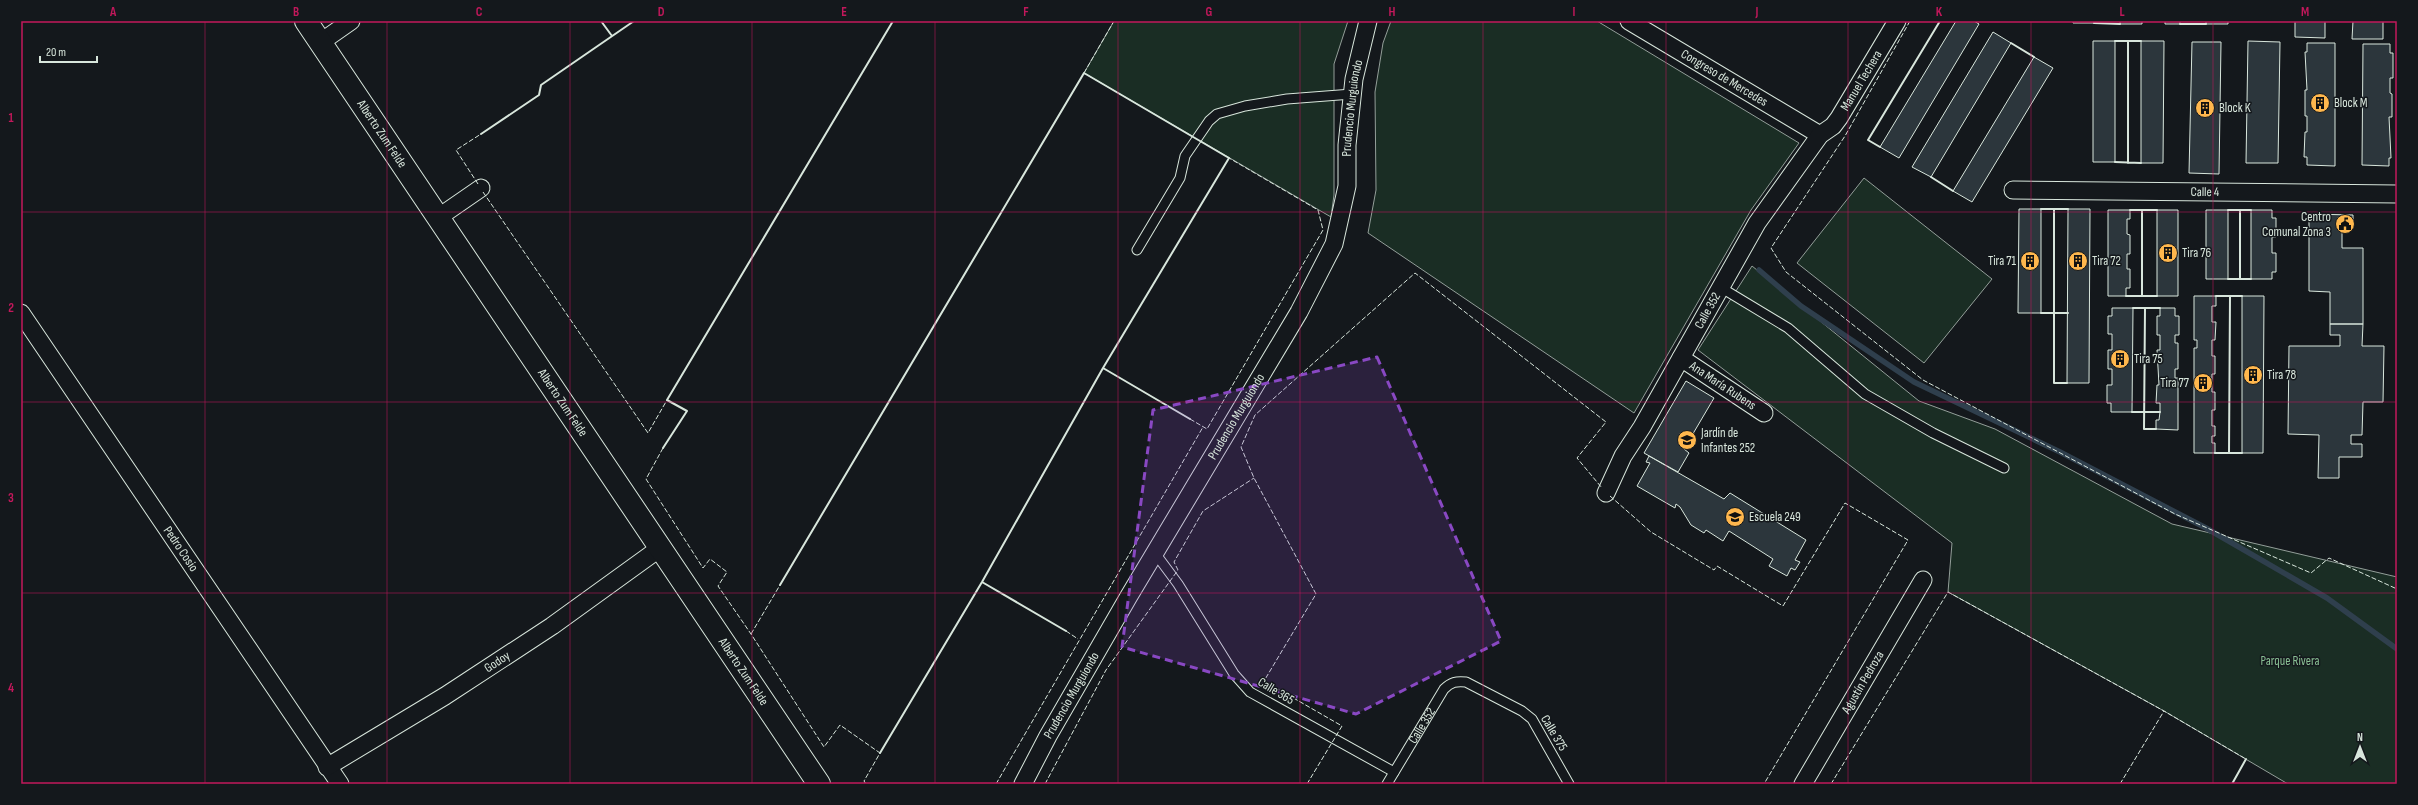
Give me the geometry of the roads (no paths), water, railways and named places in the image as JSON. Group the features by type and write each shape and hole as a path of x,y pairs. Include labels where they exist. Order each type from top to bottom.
{"street":[{"name":"Alberto Zum Felde","path":"306,21 819,784"},
{"path":"321,42 351,21"},
{"name":"Prudencio Murguiondo","path":"1023,784 1048,736 1155,553 1299,312 1334,244 1347,186 1347,145 1352,94 1361,43 1368,21"},
{"name":"Congreso de Mercedes","path":"1629,21 1820,135"},
{"name":"Manuel Techera","path":"1820,135 1833,126 1839,118 1897,21"},
{"name":"Calle 352","path":"1606,493 1623,456 1642,427 1757,223 1820,135"},
{"path":"439,217 481,188"},
{"name":"Calle 4","path":"2012,190 2397,194"},
{"name":"Pedro Cosio","path":"21,314 338,784"},
{"name":"Ana María Rubens","path":"1681,358 1764,413"},
{"name":"Godoy","path":"327,767 445,696 552,626 660,548"},
{"name":"Agustín Pedroza","path":"1803,784 1923,580"}],"lane":[{"path":"1138,250 1180,178 1185,156 1209,121 1217,114 1245,106 1286,99 1352,94"},
{"path":"1720,287 1788,328 1865,394 1933,433 2004,468"},
{"name":"Calle 365","path":"1155,553 1178,584 1234,674 1250,692 1394,772"},
{"name":"Calle 352","path":"1387,784 1444,689 1452,682 1466,682"},
{"name":"Calle 375","path":"1466,682 1522,711 1532,719 1569,784"}],"waterway":[{"path":"1759,270 1801,306 1914,382 2060,452 2206,528 2327,598 2397,649"}],"place":[{"name":"Block M","path":"2320,103"},
{"name":"Block K","path":"2205,108"},
{"name":"Centro Comunal Zona 3","path":"2345,224"},
{"name":"Tira 76","path":"2168,253"},
{"name":"Tira 71","path":"2030,261"},
{"name":"Tira 72","path":"2078,261"},
{"name":"Tira 75","path":"2120,359"},
{"name":"Tira 78","path":"2253,375"},
{"name":"Tira 77","path":"2203,383"},
{"name":"Jardín de Infantes 252","path":"1687,440"},
{"name":"Escuela 249","path":"1735,517"}],"park label":[{"name":"Parque Rivera","path":"2290,661"}]}
